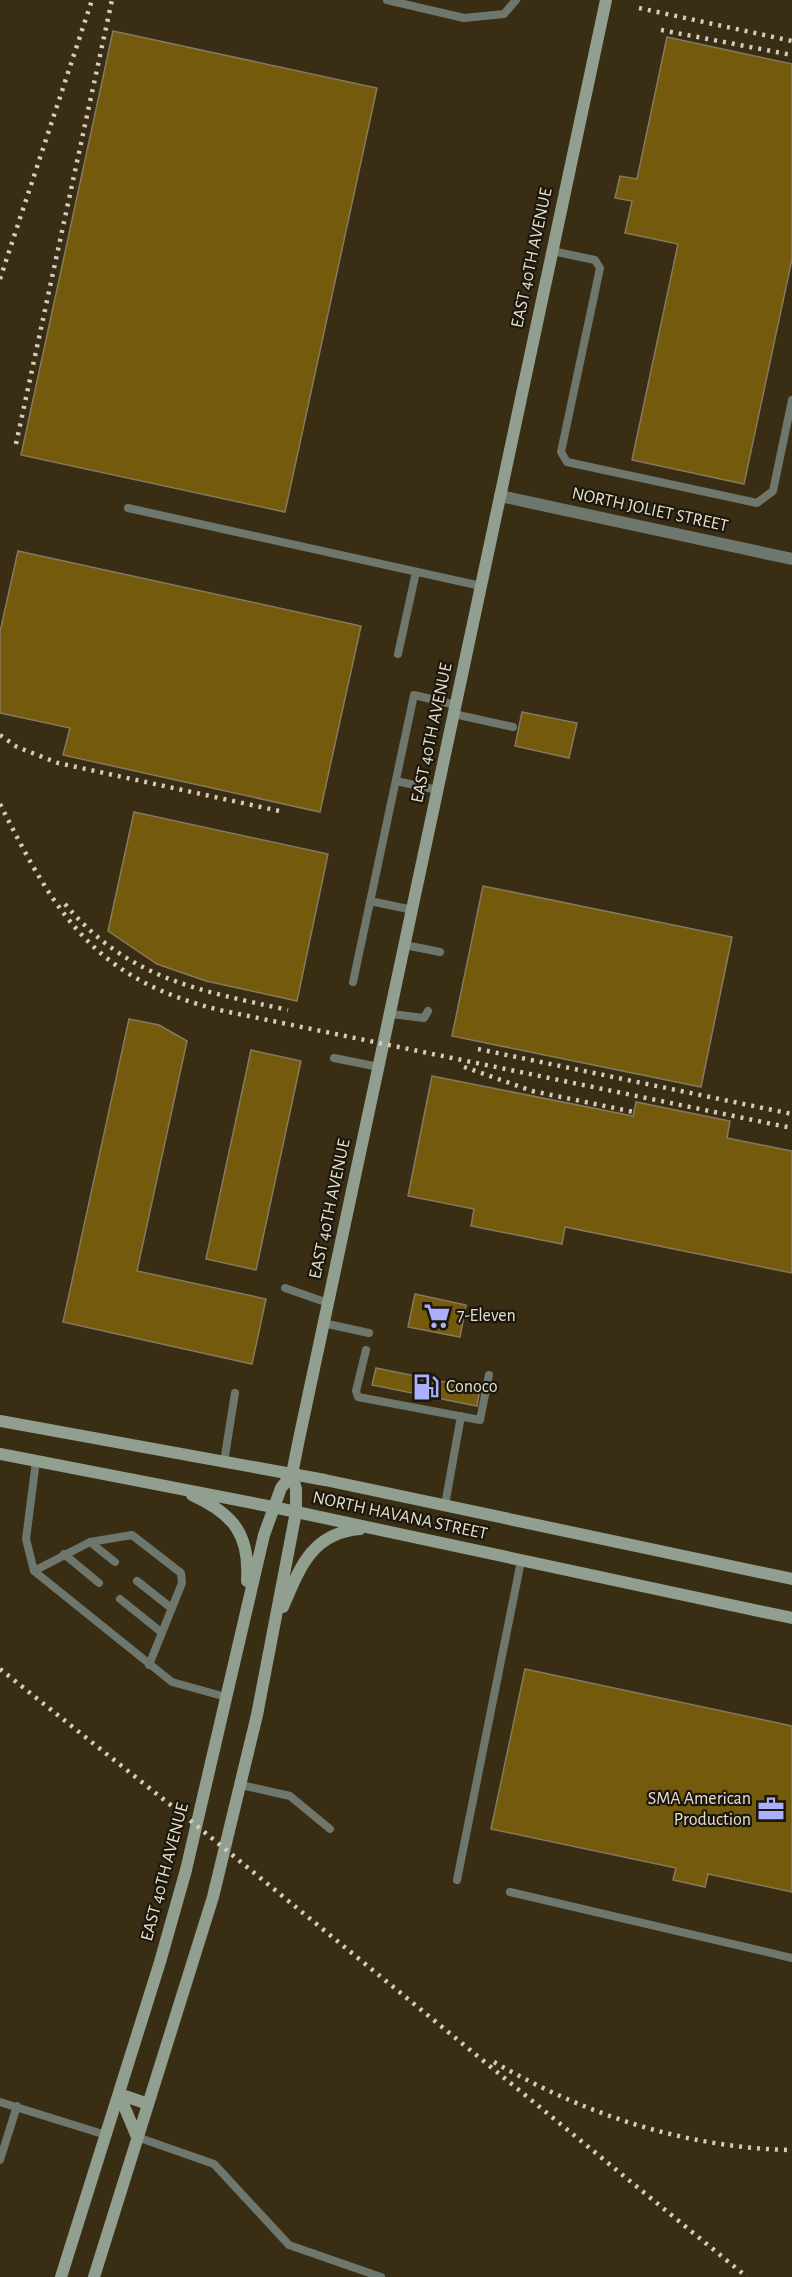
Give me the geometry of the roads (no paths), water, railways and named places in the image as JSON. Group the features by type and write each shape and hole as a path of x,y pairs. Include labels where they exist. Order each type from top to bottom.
{"street":[{"name":"EAST 40TH AVENUE","path":"94,2277 213,1897 241,1785 296,1512 296,1490 292,1474 606,0"},
{"name":"NORTH JOLIET STREET","path":"500,496 792,559"},
{"name":"NORTH HAVANA STREET","path":"0,1421 292,1474 792,1579"},
{"name":"NORTH HAVANA STREET","path":"0,1454 273,1507 792,1618"},
{"name":"EAST 40TH AVENUE","path":"61,2277 186,1870 246,1606 273,1507 281,1488 292,1474"},
{"path":"174,1487 217,1508 235,1525 246,1547 248,1559 246,1606"},
{"path":"274,1627 297,1574 315,1548 330,1536 370,1528"},
{"path":"119,2094 148,2104"},
{"path":"119,2094 137,2137"}],"lane":[{"path":"387,0 464,18 504,14 516,0"},
{"path":"552,251 595,260 600,268 561,452 567,462 757,503 773,491 792,400"},
{"path":"128,508 481,586"},
{"path":"398,654 416,573"},
{"path":"353,982 414,695 513,727"},
{"path":"396,781 438,790"},
{"path":"370,901 412,910"},
{"path":"405,945 440,952"},
{"path":"391,1014 424,1018 428,1011"},
{"path":"334,1058 380,1067"},
{"path":"285,1287 328,1303"},
{"path":"323,1323 369,1333"},
{"path":"366,1350 356,1391 358,1396 481,1418 489,1375"},
{"path":"224,1462 235,1393"},
{"path":"445,1505 461,1416"},
{"path":"36,1461 26,1539 34,1571 172,1682 226,1697"},
{"path":"34,1571 90,1542 132,1535 164,1559 183,1577 149,1665"},
{"path":"90,1542 115,1562"},
{"path":"64,1554 99,1582"},
{"path":"456,1880 521,1561"},
{"path":"137,1581 170,1607"},
{"path":"120,1599 161,1632"},
{"path":"241,1785 290,1796 330,1829"},
{"path":"510,1892 792,1958"},
{"path":"0,2102 106,2135"},
{"path":"0,2160 17,2106"},
{"path":"137,2137 214,2164 289,2245 381,2277"}],"railway":[{"path":"0,279 92,0"},
{"path":"16,444 112,0"},
{"path":"639,8 792,41"},
{"path":"661,30 792,55"},
{"path":"0,735 17,747 58,763 284,812"},
{"path":"0,804 40,879 61,910 85,938 111,962 142,982 180,998 224,1011 792,1128"},
{"path":"65,904 89,929 114,949 166,978 224,996 288,1010"},
{"path":"478,1049 792,1114"},
{"path":"464,1067 532,1091 634,1112"},
{"path":"0,1669 197,1826 747,2277"},
{"path":"494,2062 564,2098 638,2125 714,2143 792,2150"}],"place":[{"name":"7-Eleven","path":"437,1316"},
{"name":"Conoco","path":"426,1387"},
{"name":"SMA American Production","path":"771,1809"}]}
